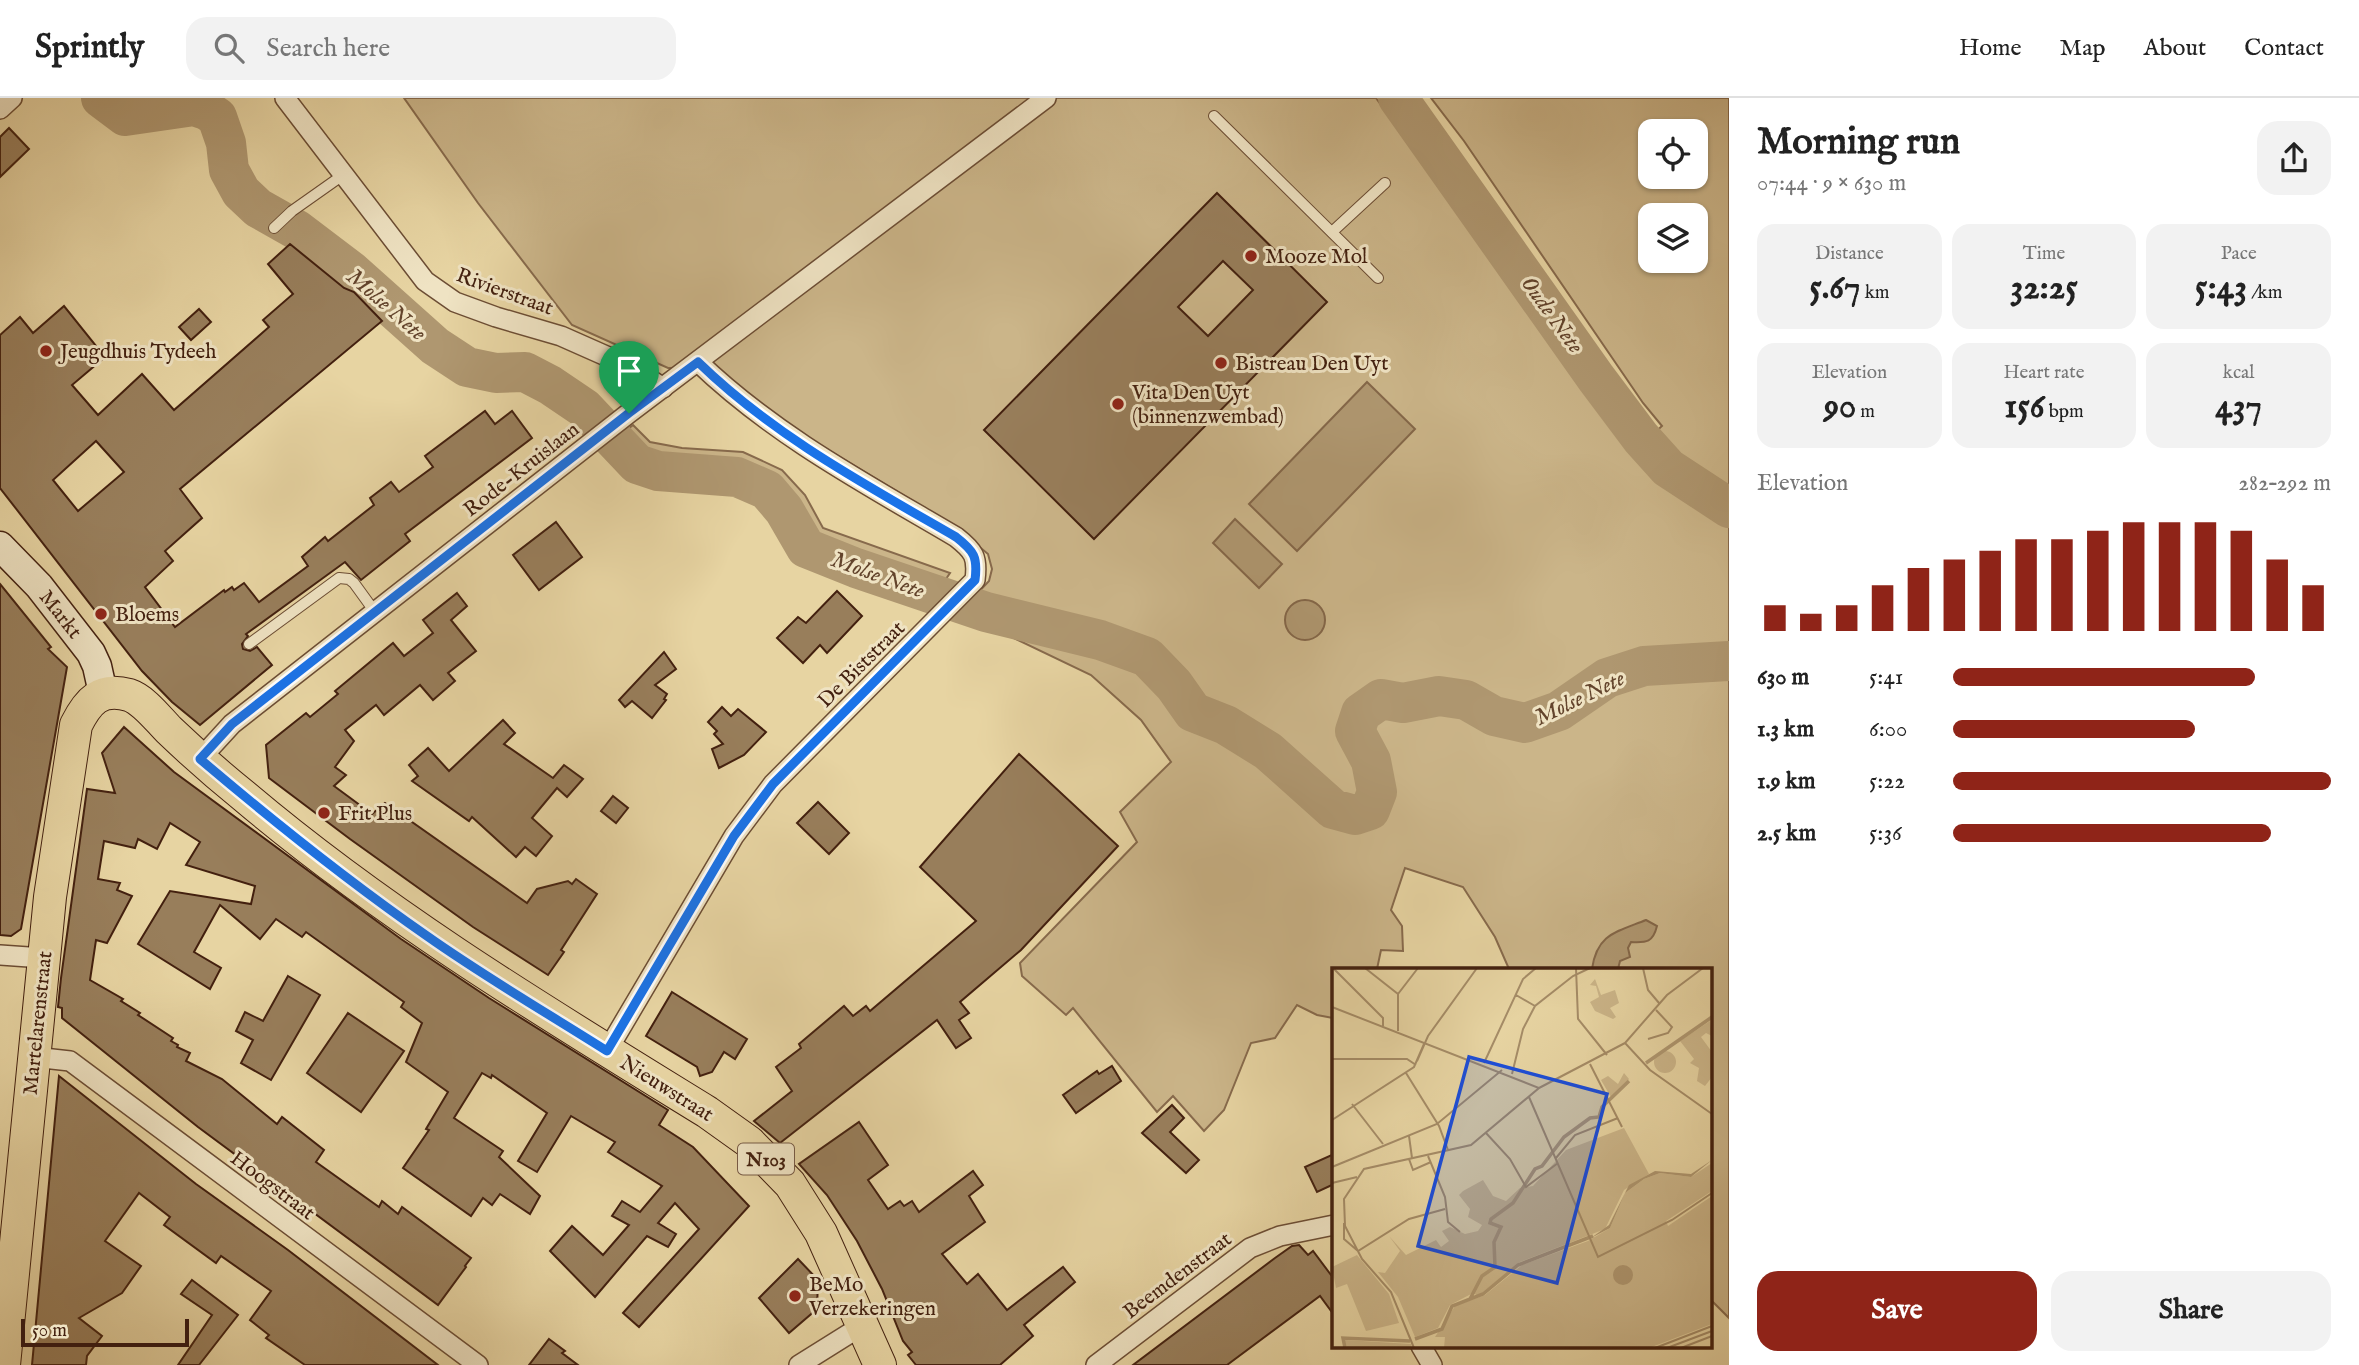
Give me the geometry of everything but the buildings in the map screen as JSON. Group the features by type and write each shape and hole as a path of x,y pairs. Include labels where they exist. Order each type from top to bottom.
{"main road":[{"name":"Nieuwstraat","path":"103,693 131,695 260,810 430,938 707,1112 750,1142 790,1184 821,1233 863,1325"},
{"name":"Martelarenstraat","path":"4,1365 9,1222 34,1057 50,897 76,725 86,706 103,693"},
{"name":"N103","path":"863,1325 880,1365"}],"street":[{"path":"0,109 12,98"},
{"name":"Rivierstraat","path":"285,98 425,281 455,302 561,336 631,367 663,388"},
{"name":"Rode-Kruislaan","path":"200,759 232,724 624,417 1046,98"},
{"name":"De Biststraat","path":"607,1051 734,836 773,784 975,580 977,562 970,548 800,444 748,407 698,362"},
{"name":"Markt","path":"0,546 39,586 91,653 103,693"},
{"path":"0,954 43,958"},
{"name":"Hoogstraat","path":"34,1057 70,1061 478,1365"},
{"name":"Beemdenstraat","path":"1096,1365 1250,1248 1280,1236 1332,1225"},
{"path":"799,1365 863,1325"},
{"path":"1422,1348 1432,1365"}],"lane":[{"path":"1214,116 1378,278"},
{"path":"274,228 292,211 343,175"},
{"path":"1332,232 1385,183"},
{"path":"249,643 340,578 354,583 375,612"}],"shaded area":[{"path":"404,98 1376,98 1636,454 1729,527 1729,1318 1712,1301 1712,968 1509,968 1495,937 1463,887 1405,868 1391,910 1402,926 1403,951 1381,950 1377,968 1332,968 1332,1018 1317,1015 1297,1005 1275,1038 1251,1043 1224,1110 1204,1131 1173,1096 1157,1112 1073,1008 1066,1015 1022,976 1020,963 1137,842 1120,812 1171,762 1141,720 1091,675 1001,632 972,599 989,581 992,569 988,554 956,527 772,416 715,367 668,368 572,325 478,203"},
{"path":"1431,98 1729,98 1729,497 1694,474 1651,436 1662,426 1643,403 1464,141"},
{"path":"1367,382 1415,429 1297,551 1249,504"},
{"path":"633,425 650,442 682,448 743,452 782,470 805,495 823,528 950,573 935,595 806,548 779,502 767,490 752,482 718,475 666,473 636,464 613,441"},
{"path":"1235,519 1282,564 1259,588 1213,543"},
{"path":"1305,600 1319,606 1325,620 1319,634 1305,640 1291,634 1285,620 1291,606"},
{"path":"1646,920 1657,926 1654,935 1645,942 1631,942 1628,948 1630,957 1620,961 1618,968 1592,968 1598,948 1603,941"}],"waterway":[{"name":"Molse Nete","path":"101,98 125,116 194,106 217,117 226,143 229,170 241,192 258,208 297,230 351,271 435,346 467,367 496,373 525,372 550,385 584,408 637,464 658,471 737,477 767,490 784,510 806,548 986,612 1100,640 1147,657 1174,685 1193,712 1226,725 1268,751 1333,809 1355,815 1370,810 1377,792 1371,761 1355,731 1361,713 1381,699 1403,703 1439,696 1466,700 1494,716 1525,723 1559,711 1607,678 1644,666 1729,661"},
{"name":"Oude Nete","path":"1398,98 1641,438 1668,468 1729,508"}],"place":[{"name":"Mooze Mol","path":"1251,256"},
{"name":"Jeugdhuis Tydeeh","path":"46,351"},
{"name":"Bistreau Den Uyt","path":"1221,363"},
{"name":"Vita Den Uyt (binnenzwembad)","path":"1118,404"},
{"name":"Bloems","path":"101,614"},
{"name":"Frit Plus","path":"324,813"},
{"name":"BeMo Verzekeringen","path":"795,1296"}],"route":[{"path":"698,362 748,407 800,444 956,537 970,548 977,562 975,580 773,784 734,836 607,1051 430,938 379,902 260,810 200,759 232,724 629,413 698,362"}]}
